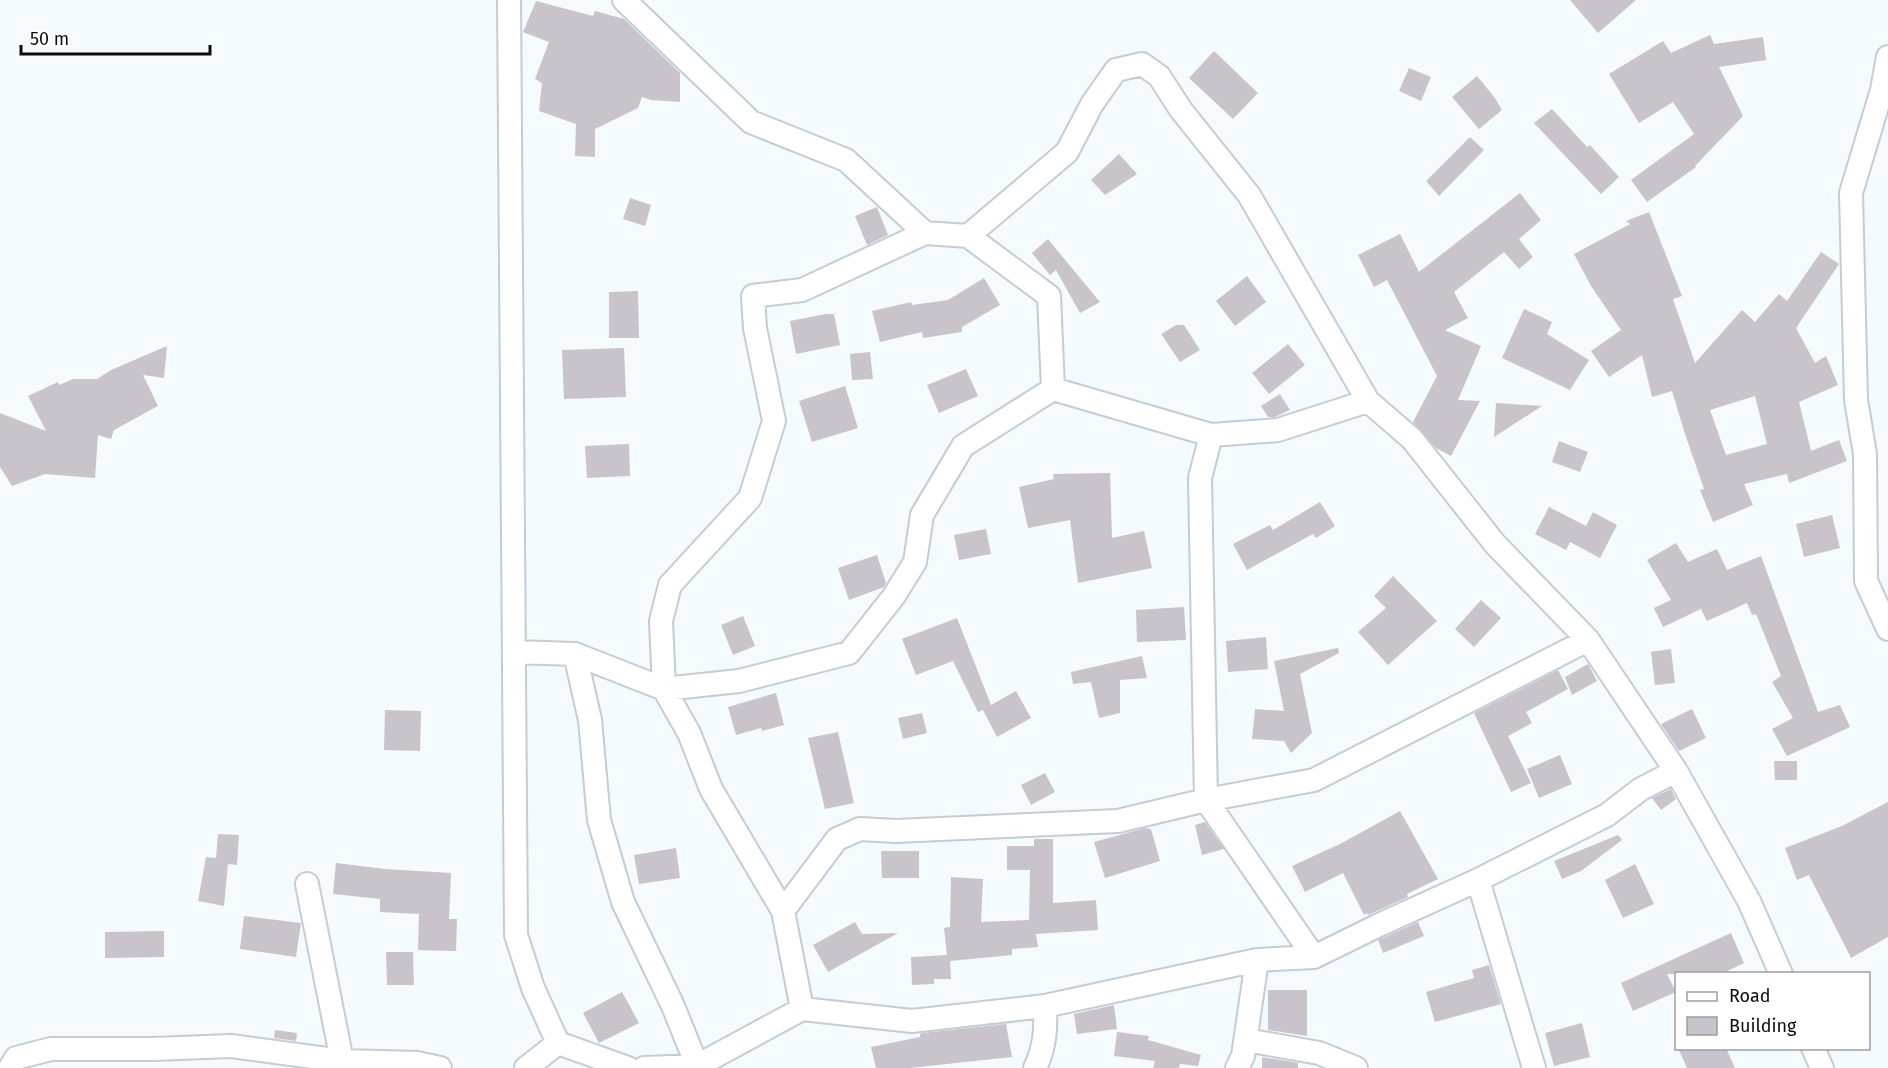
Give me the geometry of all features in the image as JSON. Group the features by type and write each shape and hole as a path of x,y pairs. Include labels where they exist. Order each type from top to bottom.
{"street":[{"path":"509,0 516,935 533,988 558,1043 628,1068"},
{"path":"624,0 751,122 846,160 924,233"},
{"path":"1888,57 1882,90 1851,193 1856,400 1865,454 1866,581 1888,629"},
{"path":"968,236 1067,152 1092,104 1116,70 1142,64 1159,76 1181,110 1249,195 1368,401 1412,439 1495,544 1588,640 1676,771 1749,901 1780,972"},
{"path":"802,1009 783,911 711,789 689,733 664,689 661,621 670,585 750,498 774,421 755,328 753,296 802,290 924,233 968,236 1048,296 1053,389"},
{"path":"514,652 575,654 664,689 739,681 849,653 894,596 915,562 922,515 963,446 1053,389 1211,435 1278,430 1368,401"},
{"path":"1211,435 1200,478 1206,800 1314,957"},
{"path":"783,911 837,838 860,829 896,831 1118,821 1206,800 1314,780 1588,640"},
{"path":"575,654 590,720 599,820 624,902 674,1006 697,1067"},
{"path":"644,1068 697,1067 802,1009 912,1021 1045,1006 1257,960 1314,957 1478,880 1607,815 1641,789 1676,771"},
{"path":"1478,880 1534,1068"},
{"path":"307,884 341,1065"},
{"path":"1237,1068 1243,1056 1246,1040 1257,960"},
{"path":"1035,1068 1041,1055 1046,1032 1045,1006"},
{"path":"1246,1040 1319,1053 1356,1068"},
{"path":"526,1068 558,1043"},
{"path":"10,1068 16,1058 51,1049 231,1046 341,1065 417,1063 440,1068"},
{"path":"1815,1050 1822,1068"}],"building":[{"path":"1570,0 1636,0 1598,33"},
{"path":"536,1 593,16 595,11 624,19 680,73 680,102 651,100 642,97 638,108 595,129 595,157 575,156 576,124 539,111 542,83 535,79 549,42 523,32"},
{"path":"1710,35 1714,44 1763,37 1766,60 1719,67 1743,116 1696,167 1647,202 1631,180 1694,134 1673,102 1639,123 1609,74 1663,41 1671,53"},
{"path":"1214,51 1258,93 1233,119 1189,78"},
{"path":"1409,68 1431,77 1421,101 1399,91"},
{"path":"1477,76 1502,110 1479,129 1452,97"},
{"path":"1552,109 1587,147 1590,145 1619,177 1601,194 1534,123"},
{"path":"1470,137 1484,150 1439,196 1426,181"},
{"path":"1119,154 1137,174 1105,195 1091,180"},
{"path":"1520,193 1541,220 1519,239 1533,257 1519,269 1504,252 1454,292 1468,318 1445,330 1481,346 1458,400 1480,401 1451,456 1436,448 1413,422 1437,376 1387,280 1374,287 1358,255 1400,234 1419,272"},
{"path":"630,198 651,205 645,226 623,219"},
{"path":"877,207 888,235 867,245 855,216"},
{"path":"1649,212 1682,296 1673,299 1695,363 1742,310 1755,322 1779,294 1787,301 1821,252 1839,264 1796,328 1815,363 1826,356 1838,385 1799,402 1811,451 1839,440 1847,461 1789,483 1787,474 1744,484 1753,505 1713,522 1700,490 1704,489 1672,391 1652,397 1642,355 1609,377 1591,351 1621,330 1591,286 1574,254 1630,224 1626,221","holes":["1755,396 1767,444 1726,455 1710,410"]},
{"path":"1048,239 1100,302 1080,313 1056,270 1050,275 1032,253"},
{"path":"1247,276 1266,302 1235,326 1216,301"},
{"path":"984,278 1000,305 962,327 962,332 923,338 922,332 880,342 872,311 911,302 912,305 948,300"},
{"path":"638,291 639,338 609,338 609,292"},
{"path":"1524,309 1552,322 1547,334 1589,360 1570,390 1502,358"},
{"path":"834,314 840,345 796,354 790,321"},
{"path":"1176,325 1184,325 1200,350 1180,362 1161,334"},
{"path":"1288,344 1305,365 1269,394 1252,373"},
{"path":"167,346 164,378 143,375 158,406 114,430 111,439 98,435 95,478 45,474 12,486 0,467 0,413 46,431 28,396 58,382 59,385 73,379 97,379 111,370"},
{"path":"624,348 626,397 564,399 562,350"},
{"path":"870,352 873,379 852,380 850,354"},
{"path":"966,369 978,396 939,413 927,385"},
{"path":"845,386 858,428 812,442 799,401"},
{"path":"1280,394 1290,410 1275,417 1268,417 1261,406"},
{"path":"1496,403 1542,406 1494,437"},
{"path":"1559,441 1588,452 1580,472 1552,462"},
{"path":"629,444 630,476 587,478 585,446"},
{"path":"1110,473 1112,538 1144,531 1152,568 1078,583 1070,520 1028,528 1019,487 1054,479 1053,474"},
{"path":"1320,502 1335,526 1316,538 1313,534 1247,570 1233,544 1270,525 1273,530"},
{"path":"1549,507 1586,526 1593,512 1617,525 1600,558 1570,542 1566,550 1535,534"},
{"path":"1832,515 1840,548 1804,557 1796,524"},
{"path":"986,529 991,554 959,560 954,535"},
{"path":"1676,543 1688,562 1717,549 1727,570 1761,556 1818,712 1840,705 1850,727 1787,756 1772,729 1793,718 1772,682 1781,676 1756,614 1752,615 1747,603 1707,621 1701,609 1663,627 1654,608 1671,600 1647,560"},
{"path":"877,555 886,583 884,587 849,600 838,568"},
{"path":"1393,576 1437,621 1388,665 1358,632 1386,608 1374,596"},
{"path":"1481,600 1501,618 1474,647 1455,629"},
{"path":"1184,607 1186,640 1137,642 1136,610"},
{"path":"743,616 755,646 733,655 721,625"},
{"path":"957,618 991,705 1016,691 1031,718 997,737 983,710 978,712 953,661 916,675 902,639"},
{"path":"1266,637 1268,669 1228,672 1226,641"},
{"path":"1338,648 1339,653 1300,674 1312,733 1291,753 1284,741 1252,739 1255,709 1284,711 1274,661"},
{"path":"1671,649 1675,683 1655,685 1651,652"},
{"path":"1142,656 1147,678 1120,680 1120,713 1099,718 1091,682 1073,684 1071,672"},
{"path":"1588,664 1597,681 1572,695 1565,677"},
{"path":"1558,670 1568,689 1526,712 1532,723 1508,736 1531,783 1511,792 1474,713"},
{"path":"776,693 784,725 736,735 728,707"},
{"path":"1692,709 1706,738 1679,751 1661,724"},
{"path":"385,710 421,711 420,751 384,750"},
{"path":"922,713 927,733 903,739 898,718"},
{"path":"838,732 854,803 825,809 808,738"},
{"path":"1560,755 1572,784 1539,798 1527,769"},
{"path":"1774,761 1797,761 1797,780 1775,780"},
{"path":"1045,773 1055,792 1031,805 1021,785"},
{"path":"1671,789 1676,799 1661,810 1652,798"},
{"path":"1888,802 1888,937 1851,958 1809,875 1797,880 1785,848 1842,826"},
{"path":"1400,811 1438,879 1407,894 1408,897 1368,915 1367,913 1364,915 1343,873 1305,892 1292,866 1342,843"},
{"path":"1205,822 1224,849 1202,855 1195,825"},
{"path":"1145,828 1151,829 1160,861 1105,878 1094,842"},
{"path":"218,834 239,835 237,865 228,864 224,906 198,901 206,857 216,858"},
{"path":"1618,835 1622,840 1581,871 1562,879 1554,861"},
{"path":"1034,839 1053,839 1053,903 1096,900 1098,930 1036,934 1038,947 1012,949 1012,955 950,961 951,979 934,979 934,984 912,985 911,957 947,955 944,928 950,927 951,877 983,879 981,922 1029,920 1030,870 1007,870 1007,846 1034,846"},
{"path":"676,848 680,878 639,884 634,855"},
{"path":"881,851 919,851 919,878 882,878"},
{"path":"336,863 451,873 449,919 457,919 456,951 418,950 419,914 380,912 380,899 333,894"},
{"path":"1635,864 1654,904 1623,918 1605,880"},
{"path":"244,916 301,923 296,957 240,949"},
{"path":"855,922 862,934 898,933 828,972 813,945"},
{"path":"1418,922 1424,936 1383,953 1378,940"},
{"path":"164,931 164,957 105,958 105,932"},
{"path":"1731,933 1744,963 1725,972 1667,974 1675,992 1633,1011 1621,983"},
{"path":"386,952 413,952 414,985 387,985"},
{"path":"1489,965 1501,1004 1435,1022 1426,992 1474,978 1472,970"},
{"path":"1268,990 1307,990 1307,1036 1268,1030"},
{"path":"622,992 639,1023 599,1043 583,1013"},
{"path":"1114,1005 1117,1029 1077,1034 1074,1014"},
{"path":"1582,1023 1590,1057 1554,1066 1545,1033"},
{"path":"1006,1024 1012,1057 910,1068 876,1068 871,1047 920,1037 923,1033"},
{"path":"275,1030 297,1033 296,1041 274,1038"},
{"path":"1117,1032 1149,1036 1148,1040 1201,1055 1198,1066 1180,1064 1179,1068 1153,1068 1155,1061 1114,1056"},
{"path":"1679,1050 1727,1050 1735,1068 1687,1068"},
{"path":"1262,1057 1298,1063 1298,1068 1262,1068"}]}
